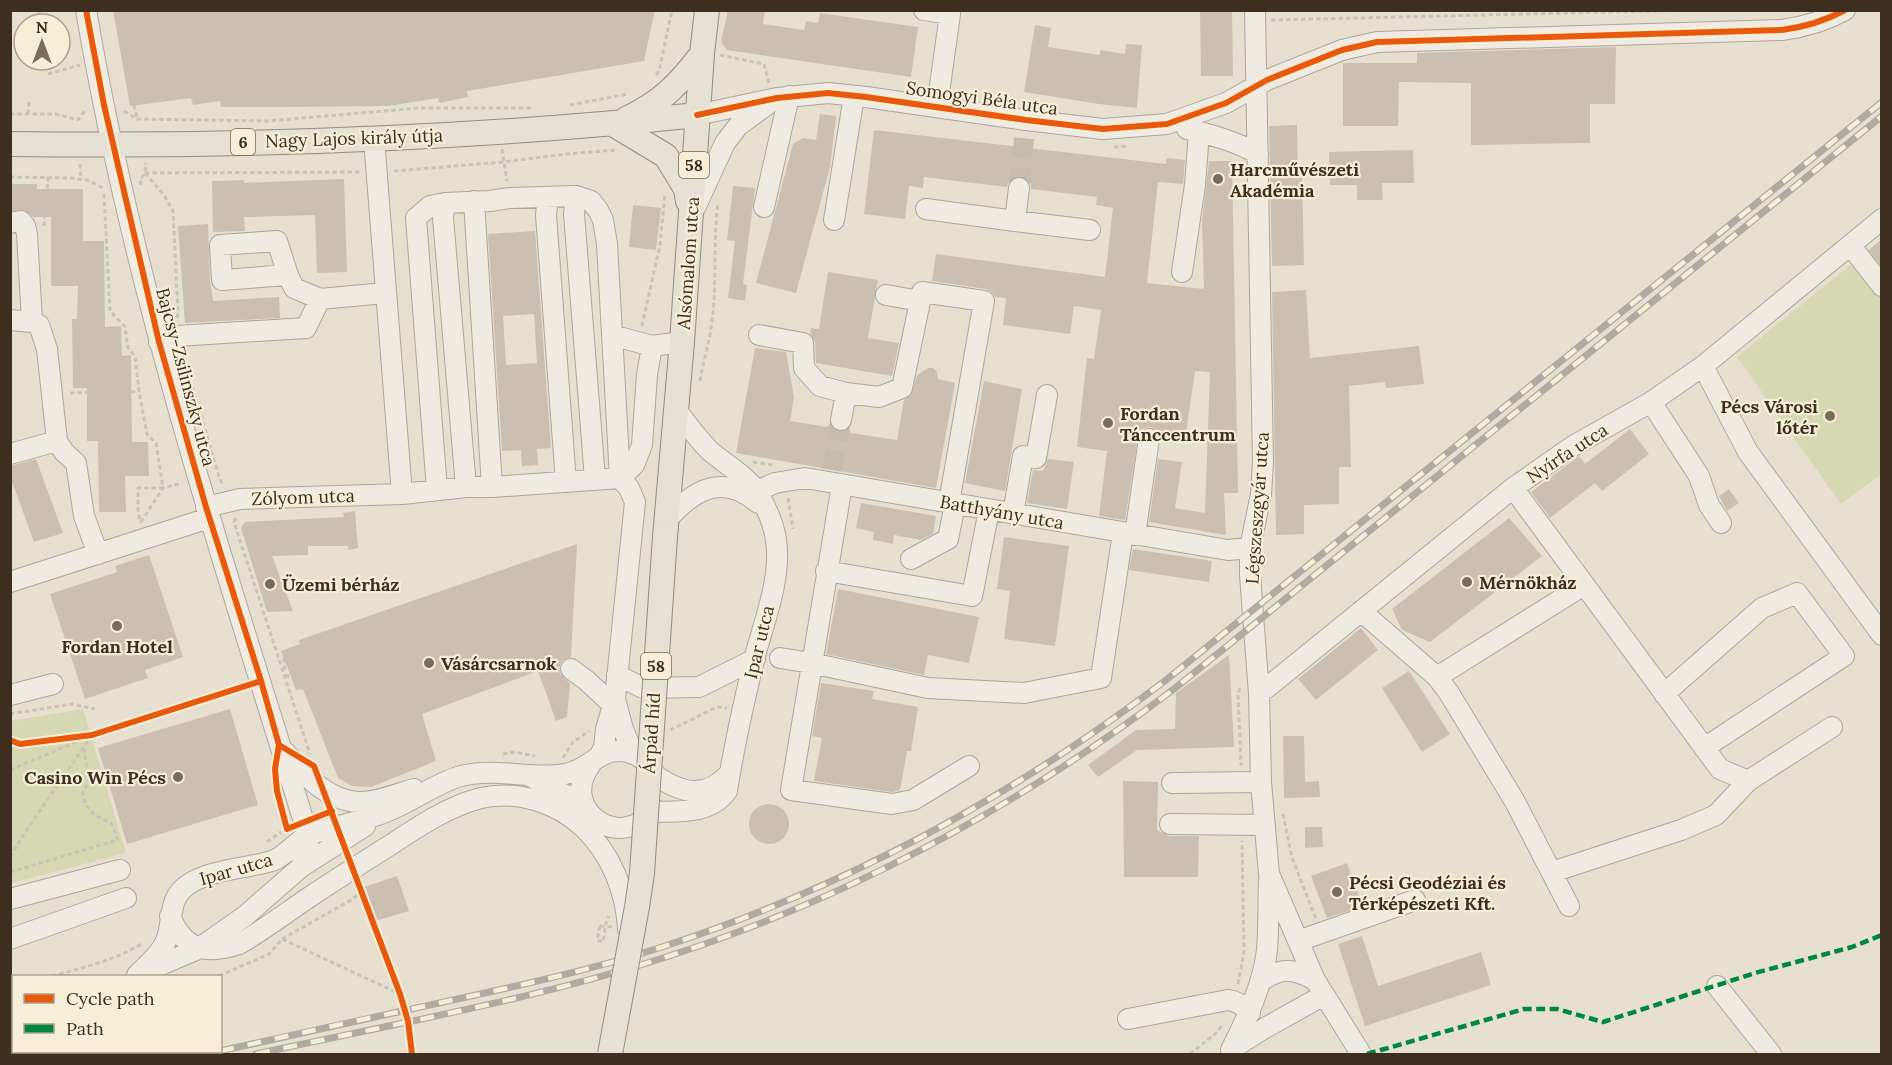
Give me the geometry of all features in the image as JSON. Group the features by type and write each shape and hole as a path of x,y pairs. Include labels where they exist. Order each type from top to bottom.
{"main road":[{"name":"Alsómalom utca","path":"675,408 692,215 697,115 711,51 707,10"},
{"name":"6","path":"613,124 644,111 665,96 711,51"},
{"name":"Nagy Lajos király útja","path":"10,144 374,139 613,124 697,115"},
{"path":"613,124 666,156 686,189 692,215"},
{"name":"Árpád híd","path":"610,1054 638,907 642,873 675,408"}],"street":[{"name":"Bajcsy-Zsilinszky utca","path":"86,10 113,144 113,189 170,335 198,478 306,829 308,843 301,867"},
{"path":"924,10 950,14 938,107"},
{"name":"Somogyi Béla utca","path":"697,115 778,93 828,93 1103,129 1167,124 1226,103 1267,80 1342,50 1377,42 1782,30 1808,26 1845,10"},
{"name":"Légszeszgyár utca","path":"1261,15 1257,85 1263,462 1261,494 1250,548 1250,575 1259,694 1261,782 1269,874 1320,987 1361,1054"},
{"path":"764,207 778,93"},
{"path":"692,215 715,161 731,134 778,93"},
{"path":"834,220 854,96"},
{"path":"1167,124 1242,145 1258,154"},
{"path":"1182,272 1195,185 1199,132"},
{"path":"374,139 402,494"},
{"path":"1015,221 1019,188"},
{"path":"576,196 574,214 595,479"},
{"path":"437,490 416,218 430,206 446,203 576,196 591,201 603,220 607,244 620,478 629,488 636,502 614,702 606,729 604,747 582,782 583,802"},
{"path":"548,197 546,215 566,482"},
{"path":"474,201 492,487"},
{"path":"446,203 443,218 466,487"},
{"path":"926,209 1090,230"},
{"name":"Nyírfa utca","path":"1259,694 1513,488 1573,446 1651,402 1703,366 1881,219"},
{"path":"10,222 21,221 25,226 32,322"},
{"path":"1850,245 1881,286"},
{"path":"288,275 294,288 320,299 385,293"},
{"path":"759,335 803,343 804,368 820,386 846,393 879,397 902,388 922,292 984,301 948,539 911,559"},
{"path":"886,295 920,301"},
{"path":"170,335 306,328 320,299"},
{"path":"10,320 39,325 44,336 57,441 76,464 84,516 98,554"},
{"path":"612,335 652,346 682,342"},
{"path":"620,478 634,465 642,445 647,375 652,346"},
{"path":"1703,366 1748,452 1875,612 1881,635"},
{"path":"841,420 846,393"},
{"path":"1013,514 1023,456 1036,458 1047,395"},
{"path":"1651,402 1699,476 1709,505 1721,523"},
{"name":"Ipar utca","path":"528,775 556,791 583,802 592,817 611,827 630,827 642,821 651,812 694,810 721,799 727,791 755,659 772,592 777,560 777,540 767,510 757,491 694,434 675,408"},
{"path":"780,658 928,688 1024,693 1101,678 1149,439"},
{"path":"10,454 57,441"},
{"name":"Zólyom utca","path":"10,582 98,554 144,531 240,500 402,494 466,487 620,478"},
{"name":"Batthyány utca","path":"757,491 784,481 805,478 834,479 952,504 1129,534 1228,550 1250,548"},
{"path":"834,479 826,571 791,790 892,804 913,800 969,766"},
{"path":"666,528 687,499 722,486 741,491 767,510"},
{"path":"1513,488 1720,769 1748,781"},
{"path":"826,571 972,596 989,510"},
{"path":"1437,677 1584,585"},
{"path":"1664,694 1762,608 1797,593 1844,656 1704,748"},
{"path":"1361,611 1437,677 1449,693 1514,800 1569,906"},
{"path":"617,675 643,688 699,687 755,659"},
{"path":"582,671 614,702 633,753 649,764 655,775 658,794 651,812"},
{"path":"10,695 53,684"},
{"path":"1552,872 1681,830 1716,815 1748,781 1832,727"},
{"path":"279,745 306,777 337,798 359,802 378,799 407,782 440,783"},
{"name":"Ipar utca","path":"137,975 198,948 245,916 301,867 385,813 419,797 440,783 492,771 528,775 568,774 616,751 633,753"},
{"path":"655,775 688,792 709,790 720,784 729,774"},
{"path":"1172,783 1261,782"},
{"path":"170,916 180,935 198,948 214,950 239,944 440,814 483,798 501,796 538,801 552,806 575,820 589,833 617,876 627,912 629,947"},
{"name":"Ipar utca","path":"136,975 162,949 175,898 190,883 274,860 306,829 385,813"},
{"path":"1170,824 1265,825"},
{"path":"10,899 120,870"},
{"path":"1228,1052 1250,1013 1260,982 1267,950 1269,874"},
{"path":"52,888 62,921"},
{"path":"10,939 126,898"},
{"path":"1298,941 1415,900"},
{"path":"1228,1052 1320,987 1304,974 1289,970 1274,972 1260,982"},
{"path":"1718,986 1771,1054"},
{"path":"1128,1019 1228,1000 1234,1000 1250,1013"}],"path":[{"path":"37,12 51,10"},
{"path":"653,80 658,71 672,10"},
{"path":"1261,15 1695,10"},
{"path":"711,51 764,64 778,93"},
{"path":"48,74 82,64"},
{"path":"569,105 633,92"},
{"path":"28,114 29,100"},
{"path":"448,101 450,107"},
{"path":"134,105 137,120 256,121 419,108 539,108"},
{"path":"10,114 56,114 78,120 88,107"},
{"path":"500,132 510,198"},
{"path":"10,177 87,180 113,189 141,186 140,180 145,173 146,143"},
{"path":"145,173 164,195 173,212 178,313 170,335"},
{"path":"28,250 44,228 48,177"},
{"path":"113,189 110,310 125,327 128,348 135,356 147,434 156,444 163,488 144,531"},
{"path":"700,384 712,322 716,264 715,222 718,201"},
{"path":"491,304 543,299"},
{"path":"170,335 172,316"},
{"path":"496,374 548,370"},
{"path":"191,382 222,484 239,488 240,509 234,522 310,754"},
{"path":"52,393 104,392"},
{"path":"131,392 139,392"},
{"path":"750,461 778,466"},
{"path":"144,531 138,512 138,488 163,488 218,473"},
{"path":"284,658 285,675"},
{"path":"285,675 288,668"},
{"path":"285,675 291,677"},
{"path":"10,714 72,704 95,709"},
{"path":"10,770 103,731"},
{"path":"61,739 92,735"},
{"path":"10,857 53,789 92,735"},
{"path":"10,872 118,840 111,823 94,815 85,803 83,792 89,781 84,748"},
{"path":"1282,809 1292,858 1321,933"},
{"path":"358,882 365,903"},
{"path":"221,975 269,954 282,939 361,892"},
{"path":"600,926 597,940 603,942 606,923"},
{"path":"282,939 400,994"},
{"path":"396,983 403,1002"},
{"path":"1190,1054 1215,1034"},
{"path":"410,1041 411,1054"}],"green space":[{"name":"Pécs Városi lőtér","path":"1881,240 1881,474 1841,504 1737,357"},
{"path":"83,709 126,853 11,883 11,721"}],"building":[{"path":"113,10 655,10 644,61 467,91 468,97 439,103 438,98 388,106 221,107 220,101 193,105 191,98 130,106"},
{"path":"728,10 765,10 763,24 804,30 806,21 818,23 820,13 918,27 911,77 727,50 721,42"},
{"path":"1200,10 1232,10 1233,76 1201,76"},
{"path":"1035,25 1051,28 1048,47 1100,55 1100,50 1125,54 1126,44 1142,45 1137,108 1024,92"},
{"path":"1616,47 1615,104 1590,104 1590,143 1471,145 1471,83 1399,82 1398,126 1343,126 1343,63 1417,63 1417,53"},
{"path":"820,114 836,116 830,167 796,293 756,283 793,144 803,138 816,140"},
{"path":"1297,125 1298,173 1302,173 1304,265 1272,266 1269,126"},
{"path":"874,130 1166,164 1166,158 1185,160 1183,184 1158,182 1147,283 1204,289 1202,221 1209,161 1232,161 1238,493 1224,493 1226,535 1149,522 1158,459 1182,462 1175,508 1205,513 1210,372 1195,371 1186,433 1160,434 1156,429 1150,427 1139,432 1125,520 1099,516 1107,451 1077,447 1087,358 1094,359 1101,310 1074,306 1070,334 1003,325 1006,298 995,297 986,289 932,281 936,254 1105,277 1113,208 1096,205 1097,197 1031,189 1030,183 1021,176 1014,177 1009,181 1007,187 924,177 923,188 909,186 905,219 864,214"},
{"path":"1413,150 1414,183 1382,183 1383,200 1357,200 1357,185 1330,185 1329,152"},
{"path":"344,179 347,272 317,273 315,215 244,217 245,231 213,232 212,181 244,180 244,183"},
{"path":"10,184 37,184 37,189 83,189 83,241 104,241 105,327 121,326 122,356 131,355 132,442 148,442 149,476 125,476 126,512 99,512 98,441 87,441 87,388 73,388 72,319 77,319 78,286 51,286 51,217 33,217 25,210 10,211"},
{"path":"733,186 755,188 743,284 747,285 745,301 728,298 735,241 727,240"},
{"path":"633,205 661,208 656,250 629,247"},
{"path":"208,224 213,301 279,297 280,318 185,323 178,226"},
{"path":"535,231 551,448 537,449 538,465 522,466 521,450 502,451 488,234","holes":["534,314 537,363 506,365 503,316"]},
{"path":"1881,240 1881,266 1869,250"},
{"path":"828,272 878,280 868,338 899,343 892,376 816,363 815,342 810,333 811,328 819,329"},
{"path":"1306,290 1310,358 1419,346 1424,384 1386,388 1385,382 1349,386 1351,467 1339,467 1339,504 1304,505 1304,534 1276,535 1272,292"},
{"path":"755,348 786,352 794,397 790,421 827,427 830,423 833,429 839,432 849,429 851,433 897,440 904,400 911,395 917,375 928,368 933,368 937,372 938,379 955,383 936,488 736,453"},
{"path":"984,381 1022,389 1005,491 965,483"},
{"path":"1630,429 1649,454 1602,491 1595,483 1550,518 1531,492 1579,456 1585,464"},
{"path":"36,459 63,533 34,542 10,476 10,466"},
{"path":"1048,459 1074,462 1067,509 1027,503 1033,470 1043,471"},
{"path":"1729,489 1739,503 1727,511 1719,496"},
{"path":"861,503 936,516 933,534 921,540 894,535 893,544 873,540 874,532 856,528"},
{"name":"Üzemi bérház","path":"355,511 358,548 348,550 348,546 308,546 308,555 272,556 293,611 267,612 241,528 245,522 344,517 343,513"},
{"name":"Mérnökház","path":"1509,518 1542,556 1430,642 1402,630 1392,609"},
{"path":"1004,537 1069,546 1055,646 1004,639 1010,591 997,589"},
{"name":"Vásárcsarnok","path":"577,544 571,657 562,661 559,668 560,674 570,683 567,717 556,721 538,671 422,714 436,761 371,787 352,786 338,778 303,689 296,690 281,651 300,644 299,640"},
{"path":"1133,549 1212,561 1209,582 1129,570"},
{"name":"Fordan Hotel","path":"149,555 183,657 145,670 148,678 85,699 50,594 117,572 115,566"},
{"path":"838,589 979,617 969,663 928,655 924,675 826,654"},
{"path":"1361,628 1378,650 1316,700 1298,679"},
{"path":"1229,655 1234,747 1137,750 1098,777 1088,765 1136,730 1175,729 1176,693"},
{"path":"1409,671 1450,734 1422,752 1382,688"},
{"path":"821,683 874,691 872,699 918,707 911,751 907,751 900,790 892,792 814,781 822,738 812,736"},
{"name":"Casino Win Pécs","path":"230,709 258,805 127,844 98,748"},
{"path":"1283,736 1304,736 1305,782 1319,781 1320,797 1284,798"},
{"path":"1123,781 1158,782 1157,830 1169,836 1199,836 1198,877 1124,877"},
{"path":"769,804 783,810 789,824 783,838 769,844 755,838 749,824 755,810"},
{"path":"1305,827 1322,827 1323,847 1305,848"},
{"name":"Pécsi Geodéziai és Térképészeti Kft.","path":"1347,863 1363,906 1327,918 1311,876"},
{"path":"397,876 409,911 375,921 364,887"},
{"path":"1362,936 1378,986 1481,952 1491,985 1365,1026 1338,944"}],"tunnel":[{"path":"1019,188 1026,120"},
{"path":"832,470 841,420"}],"railway":[{"path":"222,1051 536,982 662,947 730,923 862,867 988,800 1108,723 1166,680 1882,102"},
{"path":"256,1054 514,999 666,957 801,907 867,877 994,809 1056,772 1174,689 1882,116"},
{"path":"205,1054 212,1053"}],"marked path":[{"path":"1367,1054 1524,1009 1557,1009 1603,1022 1755,973 1852,947 1882,935"}],"cycle path":[{"path":"86,10 104,105 159,342 206,507 279,745 275,769 277,791 287,829 332,811"},
{"path":"697,115 777,98 828,93 1103,129 1167,124 1226,103 1267,80 1342,50 1377,42 1782,30 1814,23 1845,10"},
{"path":"10,740 20,744 92,735 261,681"},
{"path":"279,745 314,766 400,994 408,1021 412,1054"}],"place":[{"name":"Harcművészeti Akadémia","path":"1218,179"},
{"name":"Pécs Városi lőtér","path":"1830,416"},
{"name":"Fordan Tánccentrum","path":"1108,423"},
{"name":"Mérnökház","path":"1467,582"},
{"name":"Üzemi bérház","path":"270,584"},
{"name":"Fordan Hotel","path":"117,626"},
{"name":"Vásárcsarnok","path":"429,663"},
{"name":"Casino Win Pécs","path":"178,777"},
{"name":"Pécsi Geodéziai és Térképészeti Kft.","path":"1337,892"}]}
